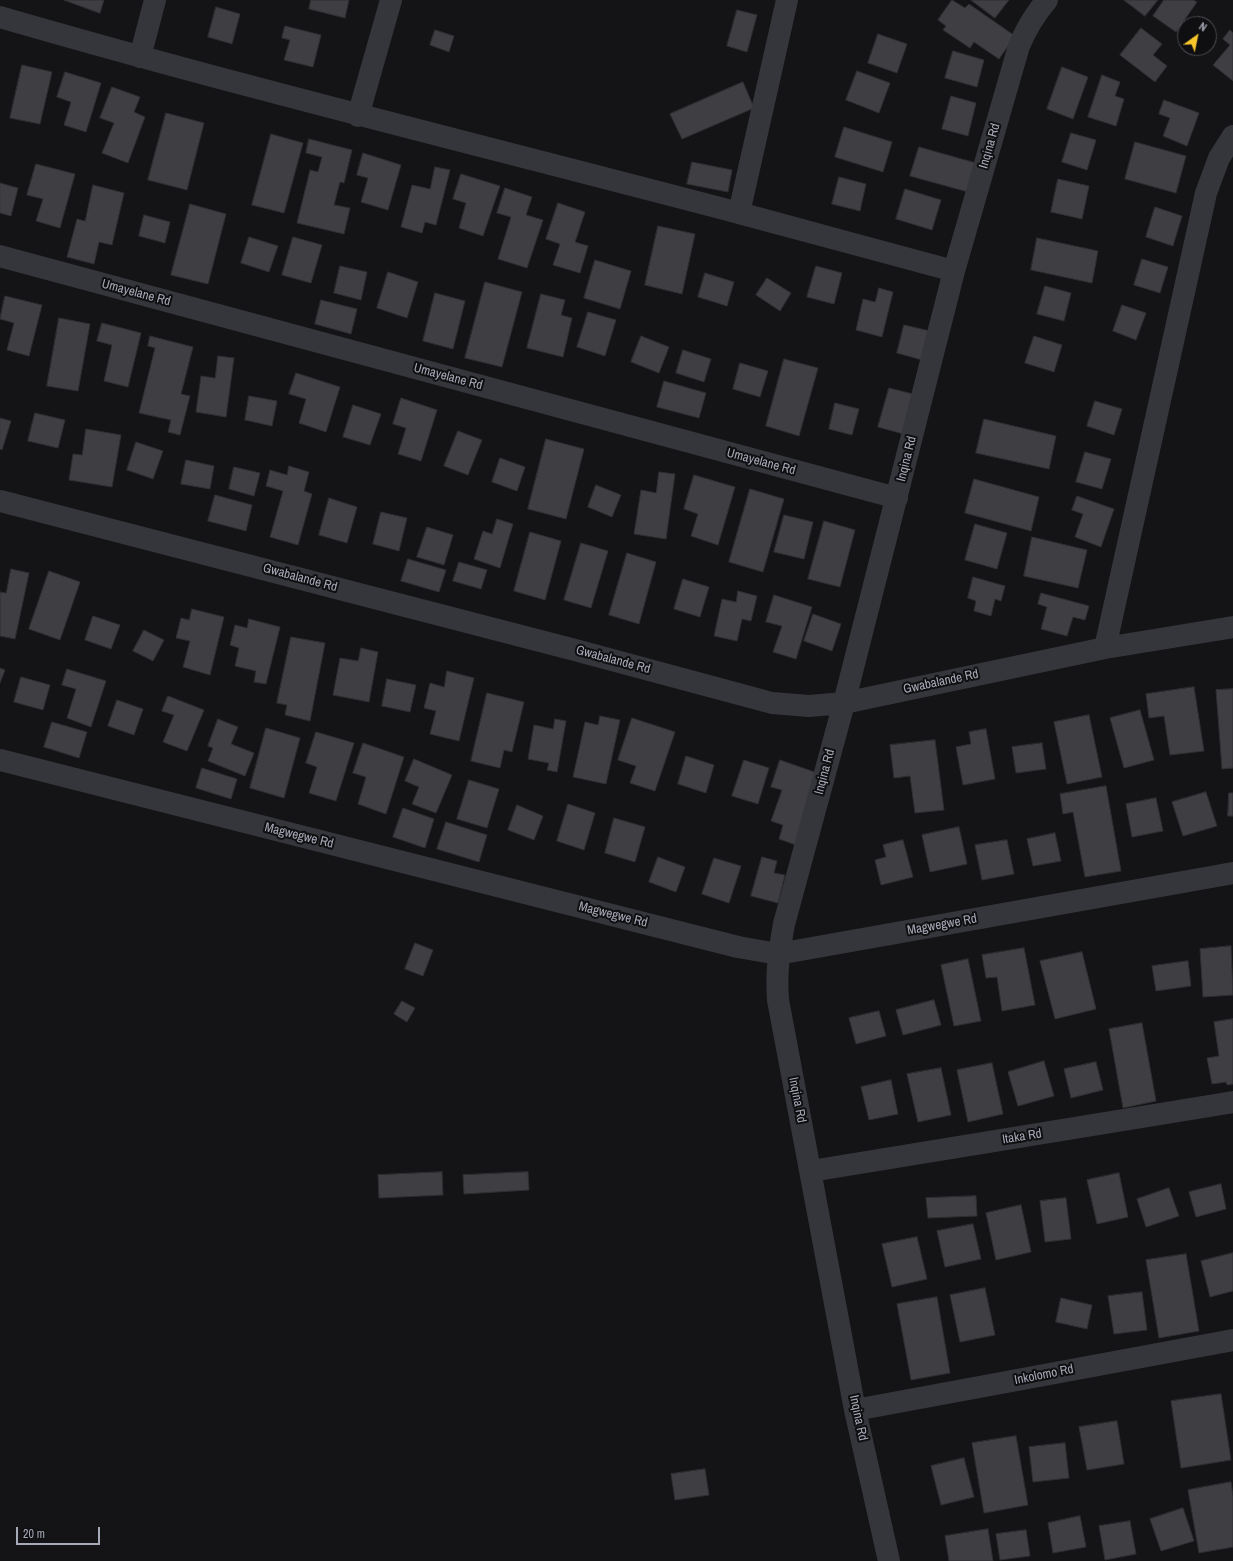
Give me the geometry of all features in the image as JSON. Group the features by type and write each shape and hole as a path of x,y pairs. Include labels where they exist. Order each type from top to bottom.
{"street":[{"path":"140,57 155,0"},
{"path":"358,116 391,0"},
{"path":"739,213 787,0"},
{"name":"Inqina Rd","path":"888,1561 856,1410 778,1000 778,954 784,924 844,703 954,271 1019,46 1033,17 1047,0"},
{"path":"0,17 140,57 358,116 739,213 954,271"},
{"path":"1105,648 1206,193 1219,158 1233,136"},
{"name":"Umayelane Rd","path":"0,256 897,498"},
{"name":"Gwabalande Rd","path":"0,501 575,650 772,703 809,706 844,703 1105,648 1233,627"},
{"name":"Magwegwe Rd","path":"0,760 730,945 778,954 1233,872"},
{"name":"Itaka Rd","path":"811,1171 1233,1102"},
{"name":"Inkolomo Rd","path":"856,1410 1233,1340"}],"building":[{"path":"64,0 104,0 100,13"},
{"path":"311,0 349,0 345,18 309,9"},
{"path":"952,0 965,8 969,4 1015,36 999,59 974,42 970,48 943,30 946,26 938,20"},
{"path":"971,0 1009,0 995,18"},
{"path":"1124,0 1158,0 1145,16"},
{"path":"1164,0 1193,0 1197,2 1187,16 1177,16 1176,32 1153,16"},
{"path":"216,7 240,14 232,44 208,37"},
{"path":"737,10 757,15 747,52 727,46"},
{"path":"285,26 321,35 313,67 284,60 290,40 282,38"},
{"path":"1141,28 1162,44 1153,55 1167,66 1155,82 1120,55"},
{"path":"435,30 454,36 449,52 430,45"},
{"path":"1230,30 1233,33 1233,81 1213,65 1230,45 1223,39"},
{"path":"878,34 907,44 897,73 868,63"},
{"path":"953,51 984,60 977,87 945,78"},
{"path":"22,65 52,72 40,124 10,118"},
{"path":"1062,67 1088,77 1073,119 1047,109"},
{"path":"857,71 890,83 879,113 846,100"},
{"path":"65,72 101,83 86,132 64,125 71,102 57,97"},
{"path":"1102,75 1120,82 1115,96 1124,99 1116,126 1088,117"},
{"path":"743,82 754,108 682,139 670,114"},
{"path":"112,87 140,97 134,112 145,117 128,163 102,153 114,123 100,118"},
{"path":"951,96 976,103 968,136 942,129"},
{"path":"1164,100 1199,113 1187,146 1163,136 1170,118 1159,114"},
{"path":"166,113 204,123 187,190 148,180"},
{"path":"844,127 892,142 883,172 835,157"},
{"path":"1071,133 1096,140 1087,170 1062,162"},
{"path":"271,134 303,143 284,213 252,205"},
{"path":"309,139 352,150 344,183 340,182 334,205 350,208 344,234 297,223 310,170 318,172 322,157 306,153"},
{"path":"1135,142 1186,156 1176,193 1125,179"},
{"path":"919,147 976,163 968,192 910,176"},
{"path":"363,153 401,165 388,210 361,202 368,178 357,175"},
{"path":"692,162 732,170 728,192 687,184"},
{"path":"36,164 75,174 60,228 36,221 43,199 27,195"},
{"path":"435,167 450,170 436,225 425,222 422,233 401,227 412,185 430,189"},
{"path":"461,174 500,186 483,236 459,228 466,203 453,199"},
{"path":"839,177 866,184 860,211 832,204"},
{"path":"1058,179 1089,186 1082,219 1051,212"},
{"path":"0,183 18,188 11,216 0,213"},
{"path":"93,185 124,193 112,245 99,242 94,264 67,257 77,219 85,221"},
{"path":"505,188 532,197 526,215 543,220 527,268 498,259 511,217 497,213"},
{"path":"905,189 941,200 932,230 896,219"},
{"path":"558,203 585,212 575,242 588,246 580,273 553,265 560,244 546,239"},
{"path":"190,204 226,214 208,284 171,275"},
{"path":"1155,207 1182,216 1173,246 1146,237"},
{"path":"144,215 170,222 165,243 139,236"},
{"path":"658,226 695,234 682,294 645,285"},
{"path":"249,237 278,246 269,272 241,263"},
{"path":"293,237 322,245 311,283 282,275"},
{"path":"1037,238 1098,251 1092,283 1031,270"},
{"path":"1142,259 1168,267 1160,293 1134,285"},
{"path":"595,260 631,271 620,309 584,298"},
{"path":"340,266 367,272 361,300 334,293"},
{"path":"816,266 842,273 834,304 807,297"},
{"path":"388,272 418,282 407,318 377,308"},
{"path":"705,273 734,282 727,306 698,297"},
{"path":"767,278 791,293 780,311 756,295"},
{"path":"485,282 522,292 502,367 465,358"},
{"path":"1045,286 1071,293 1064,321 1037,314"},
{"path":"879,288 893,292 882,337 856,330 863,299 875,302"},
{"path":"435,293 465,301 453,349 423,341"},
{"path":"541,294 565,300 561,315 572,318 563,357 527,348"},
{"path":"5,296 42,305 29,356 7,350 14,323 0,319"},
{"path":"321,300 357,309 351,334 315,324"},
{"path":"1122,305 1146,313 1136,340 1113,331"},
{"path":"588,312 616,320 605,356 577,347"},
{"path":"59,318 90,324 78,391 47,386"},
{"path":"102,323 141,333 128,387 104,381 112,345 97,341"},
{"path":"904,325 930,331 922,360 897,353"},
{"path":"150,336 193,347 181,394 190,396 180,435 168,432 171,420 139,413 155,348 148,346"},
{"path":"641,336 669,347 659,373 631,362"},
{"path":"1034,336 1062,345 1054,372 1025,363"},
{"path":"683,350 711,359 704,382 676,373"},
{"path":"218,356 234,358 226,417 196,412 201,376 215,378"},
{"path":"784,359 818,368 799,436 766,426"},
{"path":"740,363 768,371 760,397 733,389"},
{"path":"296,373 340,387 326,432 299,423 306,399 289,394"},
{"path":"664,381 706,393 699,418 657,407"},
{"path":"889,388 917,395 907,435 878,427"},
{"path":"249,396 277,401 272,426 245,420"},
{"path":"401,398 437,410 421,461 398,454 406,428 393,424"},
{"path":"1095,401 1122,409 1114,435 1087,426"},
{"path":"835,403 859,409 852,435 829,429"},
{"path":"353,405 381,414 370,445 343,437"},
{"path":"35,413 65,420 58,448 28,441"},
{"path":"0,418 11,421 2,450 0,449"},
{"path":"984,419 1056,436 1049,469 976,453"},
{"path":"86,429 121,435 112,487 69,480 73,454 82,455"},
{"path":"458,431 482,440 468,475 444,466"},
{"path":"546,439 584,449 566,519 528,509"},
{"path":"136,442 163,451 153,479 127,470"},
{"path":"1085,452 1111,459 1102,489 1076,482"},
{"path":"500,458 525,467 517,491 492,482"},
{"path":"186,460 214,466 210,489 181,484"},
{"path":"289,466 309,472 304,491 312,494 298,545 270,537 283,491 266,486 270,470 287,475"},
{"path":"234,467 260,473 254,496 229,489"},
{"path":"659,472 675,474 666,539 634,534 641,490 656,493"},
{"path":"694,475 735,487 718,545 691,536 698,514 684,509"},
{"path":"974,479 1039,497 1031,531 965,513"},
{"path":"596,485 621,495 612,517 588,507"},
{"path":"750,489 784,499 763,572 729,562"},
{"path":"215,495 252,505 246,531 208,521"},
{"path":"1077,496 1114,509 1101,547 1075,537 1083,514 1072,510"},
{"path":"329,498 357,507 347,543 319,535"},
{"path":"381,512 407,518 399,551 373,544"},
{"path":"784,515 813,522 804,559 774,552"},
{"path":"497,519 513,524 500,568 474,559 483,531 492,534"},
{"path":"824,521 855,530 840,587 808,579"},
{"path":"975,524 1007,533 997,569 965,560"},
{"path":"427,527 453,535 444,565 417,557"},
{"path":"530,532 561,541 545,600 514,591"},
{"path":"1032,537 1087,550 1078,588 1024,576"},
{"path":"581,543 608,551 591,608 564,600"},
{"path":"627,553 656,562 639,624 609,615"},
{"path":"408,559 446,570 439,592 401,581"},
{"path":"459,562 487,570 481,589 453,581"},
{"path":"11,569 29,573 15,639 0,636 0,592 6,593"},
{"path":"49,571 80,582 60,640 29,629"},
{"path":"973,577 1005,586 1001,601 995,599 991,616 974,611 976,601 968,598"},
{"path":"683,579 709,587 700,617 674,609"},
{"path":"738,591 757,596 751,621 742,619 737,641 714,636 722,599 736,602"},
{"path":"1041,593 1089,606 1085,620 1073,617 1067,636 1041,629 1047,607 1038,604"},
{"path":"774,595 812,607 796,659 773,652 782,626 766,622"},
{"path":"192,609 224,617 210,675 183,667 190,641 176,638 181,618 189,620"},
{"path":"813,614 841,624 832,651 804,641"},
{"path":"93,616 120,625 111,649 85,640"},
{"path":"249,619 280,627 266,684 254,682 256,671 235,666 239,648 230,645 235,625 247,628"},
{"path":"144,630 164,640 153,661 133,651"},
{"path":"291,637 325,643 310,721 285,715 287,705 277,703"},
{"path":"361,648 378,652 369,702 333,695 340,658 358,661"},
{"path":"0,668 5,670 0,683"},
{"path":"67,669 106,681 91,727 67,718 76,689 62,685"},
{"path":"447,671 474,678 459,741 430,734 436,711 424,708 430,683 444,687"},
{"path":"21,677 50,685 43,710 14,702"},
{"path":"387,679 416,685 410,712 382,706"},
{"path":"1194,687 1204,751 1170,755 1164,716 1149,718 1146,694"},
{"path":"1233,689 1233,768 1222,769 1216,690"},
{"path":"487,693 524,702 512,752 504,750 500,768 471,761"},
{"path":"168,696 204,710 187,751 163,742 174,715 162,711"},
{"path":"117,700 143,709 134,735 108,726"},
{"path":"1140,710 1154,760 1124,768 1110,718"},
{"path":"1089,715 1102,777 1067,784 1054,722"},
{"path":"600,716 620,720 606,784 573,777 585,722 598,725"},
{"path":"632,718 675,732 655,791 630,783 636,766 618,760"},
{"path":"218,719 238,727 231,744 254,753 245,776 208,761 213,748 208,746"},
{"path":"555,719 566,721 557,772 547,770 549,763 528,759 534,725 553,729"},
{"path":"52,722 87,732 79,758 44,747"},
{"path":"266,728 300,738 284,798 250,788"},
{"path":"986,729 995,779 963,785 956,747 971,744 969,732"},
{"path":"316,732 354,743 336,801 309,793 317,767 306,763"},
{"path":"935,740 944,810 915,813 910,776 894,778 890,745"},
{"path":"363,743 404,757 386,814 358,804 366,777 353,773"},
{"path":"1042,743 1046,769 1016,773 1012,747"},
{"path":"686,756 714,765 706,793 678,784"},
{"path":"414,759 452,775 436,813 412,804 419,787 405,781"},
{"path":"744,760 769,768 758,804 732,796"},
{"path":"780,760 823,775 799,846 779,839 783,825 771,821 782,790 771,787"},
{"path":"202,768 237,779 231,799 196,788"},
{"path":"469,780 499,789 487,828 457,819"},
{"path":"1106,786 1121,871 1085,877 1073,812 1063,814 1060,794"},
{"path":"1206,792 1217,826 1183,836 1172,802"},
{"path":"1229,793 1233,793 1233,816 1228,816"},
{"path":"1156,798 1163,831 1132,837 1126,804"},
{"path":"568,804 595,813 584,850 557,841"},
{"path":"517,805 543,816 534,840 508,830"},
{"path":"403,808 434,819 425,848 393,837"},
{"path":"614,818 645,827 635,862 605,853"},
{"path":"446,822 487,835 479,862 437,849"},
{"path":"959,827 967,864 930,872 922,835"},
{"path":"1055,833 1061,861 1033,866 1027,839"},
{"path":"903,840 913,877 881,885 875,860 886,857 883,845"},
{"path":"1007,840 1014,874 982,880 975,845"},
{"path":"658,857 685,867 676,892 649,882"},
{"path":"762,857 777,861 774,873 785,875 778,903 751,896"},
{"path":"714,858 741,866 729,903 702,894"},
{"path":"415,943 433,950 423,976 405,969"},
{"path":"1231,946 1233,995 1203,997 1200,949"},
{"path":"1024,948 1035,1005 1002,1011 997,977 986,978 982,955"},
{"path":"1082,952 1096,1009 1055,1019 1040,961"},
{"path":"968,959 981,1021 954,1026 941,965"},
{"path":"1188,961 1191,986 1156,991 1152,966"},
{"path":"934,1000 941,1025 903,1035 896,1010"},
{"path":"402,1001 415,1008 407,1022 394,1014"},
{"path":"879,1011 886,1036 856,1044 849,1018"},
{"path":"1233,1019 1233,1084 1227,1085 1226,1082 1212,1084 1207,1058 1219,1056 1214,1022"},
{"path":"1142,1023 1156,1101 1123,1108 1109,1029"},
{"path":"1044,1061 1054,1096 1018,1106 1008,1072"},
{"path":"1096,1062 1103,1090 1071,1098 1064,1069"},
{"path":"992,1063 1003,1114 968,1122 957,1070"},
{"path":"941,1068 951,1115 918,1122 907,1074"},
{"path":"891,1080 898,1114 869,1120 861,1087"},
{"path":"442,1172 443,1195 379,1198 378,1175"},
{"path":"528,1172 529,1190 464,1194 463,1175"},
{"path":"1119,1173 1128,1217 1097,1224 1087,1180"},
{"path":"1221,1184 1226,1209 1196,1217 1189,1192"},
{"path":"1169,1188 1179,1216 1146,1227 1137,1199"},
{"path":"976,1196 977,1216 928,1218 926,1198"},
{"path":"1066,1198 1071,1239 1045,1242 1040,1201"},
{"path":"1021,1205 1031,1252 996,1260 986,1213"},
{"path":"973,1224 981,1259 945,1267 937,1231"},
{"path":"917,1237 927,1279 892,1287 882,1244"},
{"path":"1233,1253 1233,1291 1210,1297 1201,1261"},
{"path":"1186,1254 1199,1331 1159,1338 1146,1260"},
{"path":"985,1288 995,1335 960,1342 950,1295"},
{"path":"1142,1292 1147,1330 1114,1334 1108,1296"},
{"path":"937,1297 950,1373 911,1380 897,1304"},
{"path":"1061,1298 1092,1305 1087,1329 1056,1322"},
{"path":"1221,1394 1231,1460 1181,1468 1171,1401"},
{"path":"1117,1421 1124,1464 1087,1470 1079,1427"},
{"path":"1016,1436 1028,1505 984,1513 972,1443"},
{"path":"1065,1443 1069,1478 1033,1482 1029,1447"},
{"path":"964,1458 974,1497 941,1505 931,1466"},
{"path":"705,1469 709,1495 675,1500 671,1474"},
{"path":"1231,1482 1233,1496 1233,1547 1199,1553 1188,1490"},
{"path":"1183,1508 1194,1541 1161,1551 1150,1519"},
{"path":"1080,1516 1086,1547 1053,1553 1048,1523"},
{"path":"1130,1521 1136,1554 1105,1560 1099,1526"},
{"path":"988,1529 993,1561 949,1561 945,1536"},
{"path":"1026,1530 1030,1556 1000,1560 996,1534"}]}
